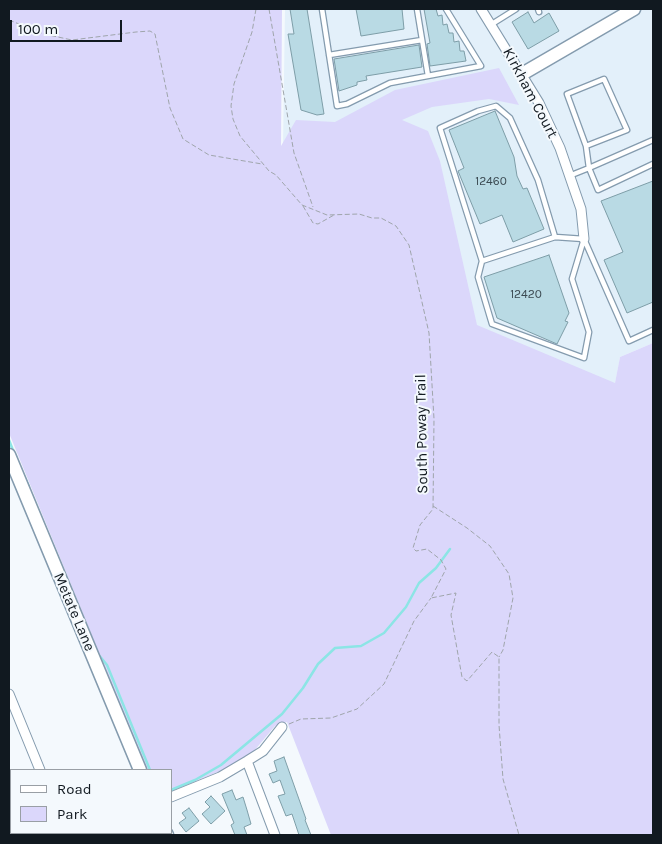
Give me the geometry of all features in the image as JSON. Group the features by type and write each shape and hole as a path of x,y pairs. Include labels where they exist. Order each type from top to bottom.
{"street":[{"name":"Kirkham Court","path":"481,9 539,103 560,148 581,209 584,240"},
{"path":"522,74 634,9"},
{"name":"Metate Lane","path":"9,455 140,769"},
{"path":"9,694 40,769"},
{"path":"172,797 220,777 263,750 282,727"},
{"path":"247,760 275,835"}],"lane":[{"path":"322,9 338,106 348,104 390,82 481,66 446,9"},
{"path":"417,9 428,76"},
{"path":"492,24 516,9"},
{"path":"330,55 422,40"},
{"path":"586,146 627,130 604,79 566,94 586,146 589,168 598,190 653,164"},
{"path":"555,237 538,180 510,118 496,106 478,111 440,128 482,261 478,277 492,324 584,358 589,332 572,279 584,240"},
{"path":"569,176 653,140"},
{"path":"482,261 555,237 584,240"},
{"path":"584,240 629,341 653,330"}],"path":[{"name":"South Poway Trail","path":"256,9 252,32 234,84 231,106 233,120 240,136 262,164 276,175 302,205 327,215 359,214 372,218 381,218 396,226 409,245 429,333 434,419 433,505 420,525 413,548 416,551 427,549 441,560 446,569 431,598"},
{"path":"269,9 294,153 313,209"},
{"path":"9,20 44,34 72,40 150,31 155,34 170,108 183,139 209,156 262,164"},
{"path":"302,205 313,223 318,224 335,215"},
{"path":"433,505 490,546 509,574 513,598 503,650 499,657 499,725 503,780 519,835"},
{"path":"282,727 301,719 331,718 357,709 384,684 414,621 431,598 456,593 450,615 462,677 467,681 492,652 499,657"}],"shaded area":[{"path":"285,9 653,9 653,343 620,357 615,384 428,305 283,146"}],"green space":[{"path":"9,9 282,9 281,146 296,120 335,122 395,90 499,68 519,105 489,99 432,107 402,120 428,131 440,161 477,325 615,383 620,357 653,343 653,835 331,835 287,722 275,726 254,751 230,767 172,791 172,769 147,769 9,433"}],"building":[{"path":"290,9 307,9 324,114 317,115 301,110 288,34 294,34"},
{"path":"356,9 402,9 404,29 361,36"},
{"path":"424,9 436,9 438,16 442,15 443,25 447,24 449,33 453,33 454,42 459,41 460,51 464,51 466,61 430,66 427,44 430,43"},
{"path":"528,12 534,23 549,13 559,31 528,49 512,22"},
{"path":"419,45 422,67 366,76 367,80 357,82 357,85 339,91 334,59"},
{"path":"495,111 514,157 517,176 523,189 527,188 544,229 513,242 502,215 480,224 458,171 464,168 449,130"},
{"path":"653,181 653,302 627,313 604,260 623,252 601,201"},
{"path":"549,255 569,313 565,321 568,322 557,344 497,318 484,277"},
{"path":"284,757 311,835 299,835 292,814 286,816 278,796 285,794 280,780 273,783 269,774 277,771 274,761"},
{"path":"232,790 236,800 243,797 251,824 244,827 247,835 235,835 231,825 234,823 222,794"},
{"path":"211,796 225,811 211,824 202,814 210,807 205,802"},
{"path":"189,808 199,821 186,832 179,823 186,818 182,813"}],"waterway":[{"path":"9,440 14,453"},
{"path":"21,469 29,487"},
{"path":"172,790 195,780 221,765 282,714 303,688 318,664 335,648 361,646 384,633 406,607 419,583 436,568 450,549"},
{"path":"98,654 107,665 150,769"}]}
